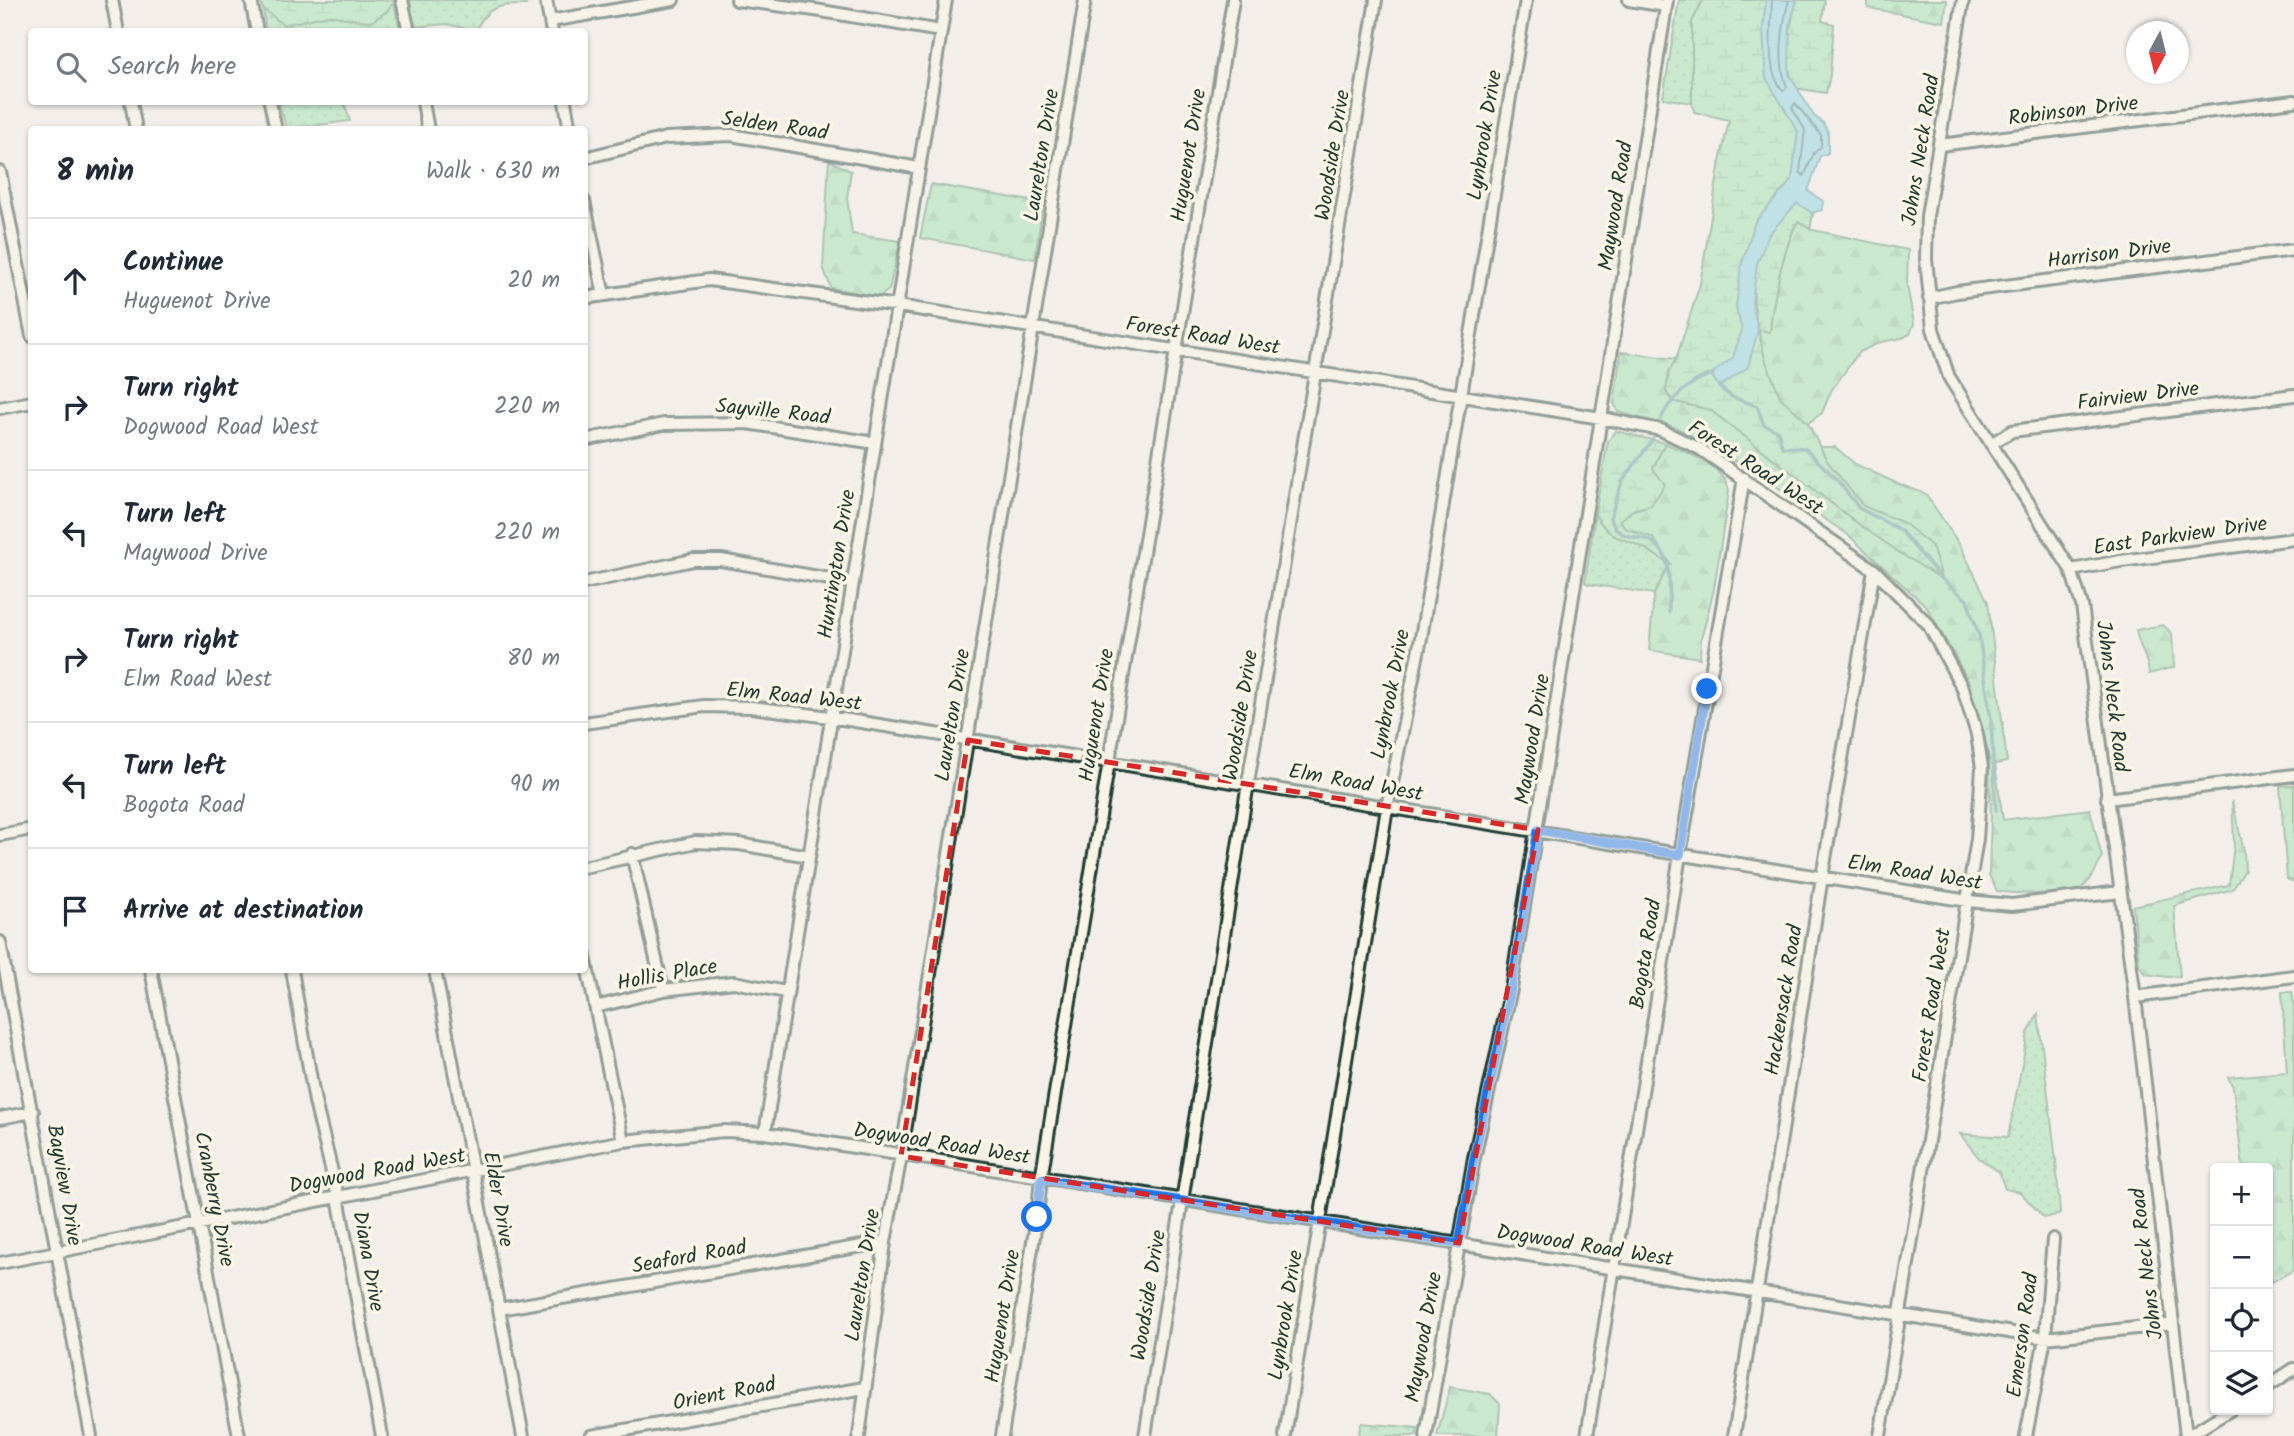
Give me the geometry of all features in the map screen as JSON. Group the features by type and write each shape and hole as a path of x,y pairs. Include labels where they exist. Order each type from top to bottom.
{"street":[{"path":"112,0 117,28"},
{"path":"251,0 256,28"},
{"path":"402,0 408,28"},
{"path":"546,0 551,26 673,0"},
{"path":"737,0 941,31"},
{"name":"Huntington Drive","path":"765,1133 946,0"},
{"name":"Laurelton Drive","path":"859,1436 885,1242 968,740 1085,0"},
{"name":"Huguenot Drive","path":"1002,1436 1108,761 1233,0"},
{"name":"Woodside Drive","path":"1145,1436 1376,0"},
{"name":"Lynbrook Drive","path":"1285,1436 1387,808 1421,638 1526,0"},
{"path":"1629,0 1666,3"},
{"name":"Johns Neck Road","path":"1963,0 1927,216 1926,259 1933,329 1949,377 2071,570 2082,605 2134,997 2187,1436"},
{"name":"Maywood Road","path":"1601,418 1666,3"},
{"name":"Robinson Drive","path":"1940,145 2294,101"},
{"path":"132,105 135,126"},
{"path":"271,105 274,126"},
{"path":"424,105 427,126"},
{"path":"566,105 569,126"},
{"name":"Selden Road","path":"588,157 666,138 731,135 919,169"},
{"path":"0,172 28,315"},
{"path":"588,220 604,295"},
{"name":"Harrison Drive","path":"1929,298 1956,292 2294,250"},
{"name":"Forest Road West","path":"588,297 709,280 898,306 1601,418 1661,430 1700,449 1874,570 1928,624 1963,689 1977,734 1982,768 1981,807 1968,901 1880,1436"},
{"name":"Fairview Drive","path":"1991,444 2012,431 2294,395"},
{"path":"0,408 28,403"},
{"name":"Maywood Drive","path":"1426,1436 1474,1158 1511,989 1601,418"},
{"name":"Sayville Road","path":"588,439 664,424 735,423 875,443"},
{"name":"Bogota Road","path":"1587,1436 1680,855 1744,478"},
{"name":"East Parkview Drive","path":"2071,570 2294,539"},
{"path":"588,582 694,560 721,560 853,583"},
{"name":"Hackensack Road","path":"1734,1436 1822,877 1874,570"},
{"name":"Elm Road West","path":"588,722 704,706 751,707 1248,783 1387,808 1538,830 1968,901 2012,905 2120,892"},
{"path":"2107,799 2294,775"},
{"path":"0,835 28,830"},
{"path":"588,866 696,842 719,841 809,856"},
{"path":"632,855 663,990"},
{"name":"Bayview Drive","path":"0,942 3,977 33,1112 91,1436"},
{"path":"588,970 623,1142"},
{"name":"Cranberry Drive","path":"152,973 239,1436"},
{"name":"Diana Drive","path":"293,973 315,1102 338,1197 382,1436"},
{"name":"Elder Drive","path":"436,973 523,1436"},
{"path":"2134,997 2294,976"},
{"name":"Hollis Place","path":"596,1007 663,990 734,982 786,992"},
{"path":"0,1118 33,1112"},
{"name":"Dogwood Road West","path":"0,1263 623,1142 724,1131 765,1133 2045,1338 2173,1324"},
{"name":"Emerson Road","path":"2026,1436 2045,1338 2053,1239"},
{"name":"Seaford Road","path":"499,1309 885,1242"},
{"path":"2273,1383 2294,1369"},
{"name":"Orient Road","path":"591,1436 864,1388"},
{"path":"2187,1436 2222,1415"}],"highlighted area":[{"path":"968,740 1538,830 1459,1243 901,1156"}],"green space":[{"path":"260,0 394,2 387,11 371,22 328,15 284,25 263,9"},
{"path":"410,0 524,0 526,5 495,8 489,11 477,28 447,24 413,27"},
{"path":"1679,0 1703,0 1692,22 1692,103 1663,98"},
{"path":"1703,0 1766,0 1763,30 1766,78 1798,131 1792,180 1755,222 1736,306 1742,330 1733,358 1711,375 1720,387 1758,330 1765,359 1780,397 1808,423 1827,461 1863,506 1904,523 1932,546 1942,579 1860,525 1710,410 1672,401 1666,391 1669,372 1676,359 1700,284 1729,120 1694,112 1692,103 1692,22"},
{"path":"1797,0 1825,0 1822,21 1834,24 1826,93 1795,88 1791,78 1788,44"},
{"path":"1868,0 1947,0 1944,22 1868,8"},
{"path":"394,2 399,28 266,28 263,9 284,25 328,15 371,22 387,11"},
{"path":"279,105 345,105 350,121 311,126 286,126"},
{"path":"829,160 851,171 847,198 852,234 900,241 889,290 879,297 831,288 823,267"},
{"path":"931,184 1043,203 1035,259 920,238"},
{"path":"1798,202 1813,214 1810,229 1798,221 1779,275 1770,332 1758,330 1754,305 1756,266 1771,232"},
{"path":"1798,221 1813,230 1908,250 1907,285 1914,324 1910,334 1881,342 1859,352 1831,391 1822,413 1808,423 1780,397 1765,359 1758,330 1770,331 1780,274"},
{"path":"1621,352 1676,359 1669,372 1666,391 1672,401 1709,409 1860,525 1942,578 1932,548 1904,523 1863,506 1827,461 1820,447 1835,447 1855,464 1926,494 1961,547 1988,602 2007,762 1995,764 2003,820 2090,809 2102,858 2084,886 2073,891 2052,893 1997,891 1989,875 1991,816 1988,751 1968,680 1926,606 1847,534 1761,476 1677,428 1618,412 1614,403"},
{"path":"1616,431 1665,443 1653,468 1665,485 1651,505 1633,510 1620,520 1625,528 1653,538 1670,563 1640,546 1614,536 1595,514 1608,441"},
{"path":"1665,443 1713,467 1726,482 1729,491 1700,658 1649,650 1654,594 1670,563 1653,538 1625,528 1620,520 1633,510 1651,505 1653,468"},
{"path":"1595,514 1614,536 1640,546 1670,563 1654,594 1585,582"},
{"path":"2163,625 2172,634 2174,667 2149,674 2136,630"},
{"path":"2294,785 2294,882 2287,879 2280,786"},
{"path":"2232,801 2244,851 2245,870 2233,889 2174,906 2180,976 2146,974 2139,965 2133,906 2229,885 2234,845"},
{"path":"2282,992 2292,992 2294,1270 2273,1281 2273,1163 2242,1163 2233,1087 2228,1077 2287,1072"},
{"path":"2038,1014 2060,1214 2044,1218 2020,1192 2005,1189 1999,1172 1979,1158 1960,1134 2008,1137 2028,1033"},
{"path":"1450,1387 1490,1394 1500,1404 1498,1436 1437,1436"},
{"path":"1361,1423 1418,1428 1416,1436 1358,1436"}],"water":[{"path":"1766,0 1797,0 1790,23 1789,74 1814,116 1823,123 1828,132 1828,153 1820,156 1808,191 1823,201 1822,210 1812,213 1797,203 1769,234 1757,264 1752,303 1758,330 1748,367 1719,387 1711,374 1733,358 1742,330 1736,307 1741,267 1755,222 1792,180 1798,131 1766,78 1763,30"}],"waterway":[{"path":"1661,419 1682,391 1697,380 1713,374"},
{"path":"1721,385 1719,387 1732,397 1757,406 1764,425 1778,431 1782,447 1805,448 1837,480 1859,508 1900,530 1942,579 1967,600 1979,635 1991,720 1996,810"},
{"path":"1653,439 1622,482 1610,518 1620,532 1655,543 1661,551 1668,570 1669,612"}],"route":[{"path":"1037,1217 1041,1179 1459,1244 1474,1158 1502,1037 1538,830 1680,855 1707,689"}]}
